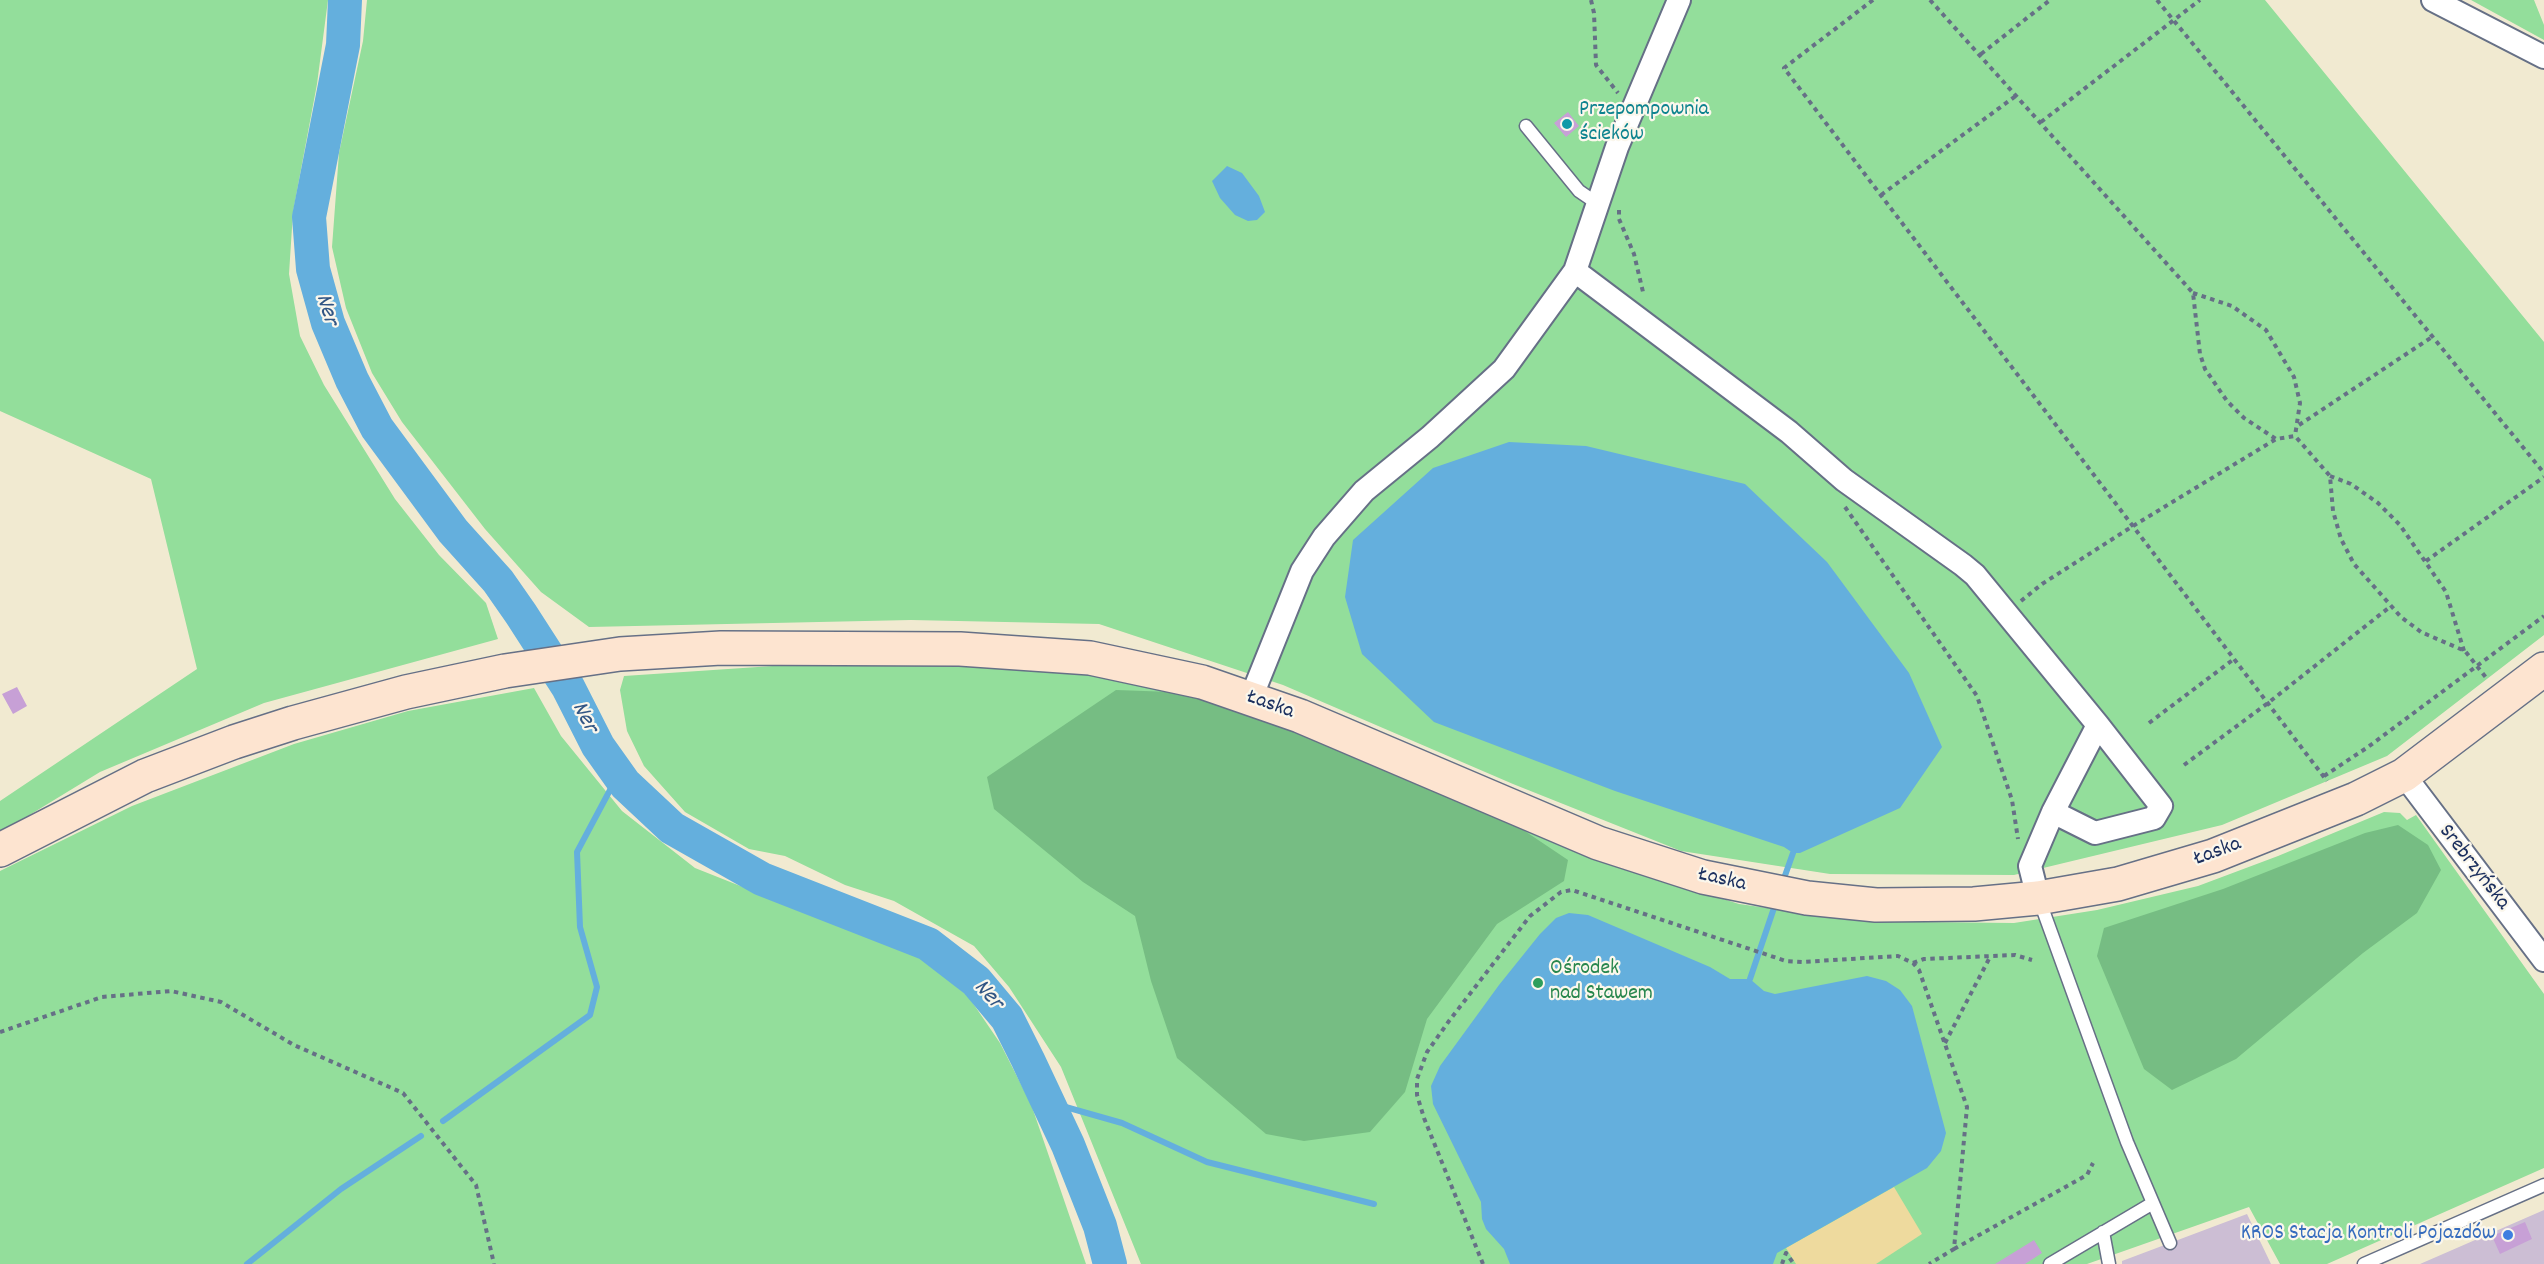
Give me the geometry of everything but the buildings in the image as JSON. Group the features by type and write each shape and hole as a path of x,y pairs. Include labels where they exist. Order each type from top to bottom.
{"main road":[{"name":"Łaska","path":"0,850 145,776 234,742 396,694 505,671 620,654 721,648 881,647 1046,653 1090,658 1172,675 1251,698 1598,843 1666,867 1761,890 1807,898 1876,905 1974,904 2036,891 2118,884 2213,856 2356,799 2404,775 2544,669"}],"street":[{"path":"1251,698 1302,571 1324,537 1364,491 1430,437 1504,369 1575,271 1617,147 1679,0"},
{"path":"2433,0 2544,57"},
{"path":"1575,271 1789,432 1844,480 1963,565 2006,612 2161,806 2154,818 2095,833 2053,812"},
{"path":"2036,891 2030,866 2053,812 2098,725"},
{"name":"Srebrzyńska","path":"2404,775 2544,960"}],"lane":[{"path":"1526,126 1579,191 1598,204"},
{"path":"2036,891 2127,1142 2170,1243"},
{"path":"2364,1264 2544,1185"},
{"path":"2050,1264 2153,1203"},
{"path":"2103,1232 2109,1264"}],"path":[{"path":"1873,0 1784,68 2327,781"},
{"path":"1930,0 1981,54 2193,293 2232,306 2266,330 2295,377 2300,403 2299,425 2295,436"},
{"path":"1981,54 2050,0"},
{"path":"2157,0 2544,475 2426,561"},
{"path":"2041,122 2200,0"},
{"path":"1881,195 2017,95"},
{"path":"2193,293 2200,354 2205,369 2227,401 2244,418 2276,439"},
{"path":"2299,425 2432,336"},
{"path":"2006,612 2042,584 2133,526 2276,439 2295,436"},
{"path":"2295,436 2330,476 2351,484 2378,503 2400,525 2446,592 2455,615 2464,651 2487,679"},
{"path":"2330,476 2333,511 2341,539 2354,564 2391,606 2421,632 2464,651"},
{"path":"1839,500 1977,696 2012,800 2019,846"},
{"path":"2184,765 2268,703 2391,606"},
{"path":"2324,776 2368,747 2475,665 2544,616"},
{"path":"2149,723 2234,659"},
{"path":"1484,1264 1424,1118 1417,1095 1417,1079 1427,1052 1449,1021 1530,916 1561,892 1582,892 1773,958 1802,962 1898,956 1913,963 1919,970 1967,1107 1954,1248"},
{"path":"1913,963 1924,959 2014,955 2032,960"},
{"path":"1945,1044 1990,956"},
{"path":"0,1032 102,997 171,991 221,1002 294,1045 403,1093 476,1185 494,1264"},
{"path":"1929,1264 2087,1175 2093,1163"},
{"path":"1782,1264 1786,1253 1794,1264"}],"shaded area":[{"name":"KROS Stacja Kontroli Pojazdów","path":"2544,1210 2544,1264 2420,1264"},
{"path":"2247,1214 2271,1264 2122,1264 2122,1261"}],"green space":[{"path":"0,0 328,0 317,84 293,212 289,274 300,336 324,385 395,499 439,555 486,603 498,639 264,703 100,772 0,833 0,801 197,669 151,479 0,411"},
{"path":"367,0 2265,0 2544,342 2544,635 2387,756 2222,825 2014,875 1830,874 1681,851 1513,784 1283,685 1099,624 911,620 589,627 541,592 485,529 402,422 372,373 346,308 332,247 339,153 363,41"},
{"path":"2471,0 2534,0 2544,25 2544,40"},
{"name":"Ośrodek nad Stawem","path":"847,661 1013,666 1100,675 1200,693 1620,866 1739,904 1810,914 1918,922 2014,923 2097,910 2198,886 2384,812 2400,813 2407,820 2416,815 2544,994 2544,1168 2327,1264 2280,1264 2249,1207 2087,1264 1141,1264 1061,1067 1009,987 974,946 894,901 845,885 785,856 749,849 685,812 644,766 627,731 620,690 624,676"},
{"path":"534,688 561,736 622,811 695,868 831,922 887,939 928,962 968,996 1000,1043 1031,1104 1086,1264 0,1264 0,871 132,806 294,744 408,711"},
{"path":"1116,690 1200,693 1486,805 1568,860 1564,881 1497,924 1427,1019 1405,1092 1370,1132 1304,1141 1266,1134 1177,1058 1151,981 1135,916 1083,882 994,809 987,777"},
{"path":"2398,825 2428,845 2441,870 2417,913 2363,953 2236,1059 2172,1090 2144,1069 2097,956 2104,928 2223,889 2365,833"}],"sand":[{"path":"1894,1187 1922,1234 1876,1264 1796,1264 1786,1248"}],"water":[{"path":"1227,166 1242,173 1259,196 1265,212 1257,220 1248,221 1235,215 1220,198 1212,181"},
{"path":"1509,442 1586,446 1745,484 1827,562 1909,673 1942,747 1900,808 1800,853 1793,853 1784,847 1615,791 1434,722 1362,654 1345,597 1353,540 1433,468"},
{"path":"1569,913 1588,915 1710,967 1730,979 1750,979 1764,991 1775,994 1867,976 1886,981 1900,990 1912,1006 1946,1133 1941,1151 1927,1168 1777,1253 1773,1264 1510,1264 1504,1249 1486,1229 1482,1219 1481,1202 1433,1104 1431,1086 1440,1066 1499,985 1540,934 1556,918"}],"waterway":[{"name":"Ner","path":"345,0 343,45 309,217 313,269 328,323 352,380 377,428 453,531 498,581 521,614 568,687 598,746 625,784 672,828 762,879 928,944 976,981 1007,1018 1028,1060 1068,1145 1100,1226 1110,1264"},
{"path":"443,1121 590,1015 597,987 580,927 577,852 618,775"},
{"path":"1782,884 1793,853"},
{"path":"1750,979 1776,902"},
{"path":"1048,1102 1122,1123 1207,1162 1374,1204"},
{"path":"247,1264 341,1189 421,1136"}],"place":[{"name":"Przepompownia ścieków","path":"1567,124"},
{"name":"Ośrodek nad Stawem","path":"1538,983"},
{"name":"KROS Stacja Kontroli Pojazdów","path":"2508,1235"}]}
